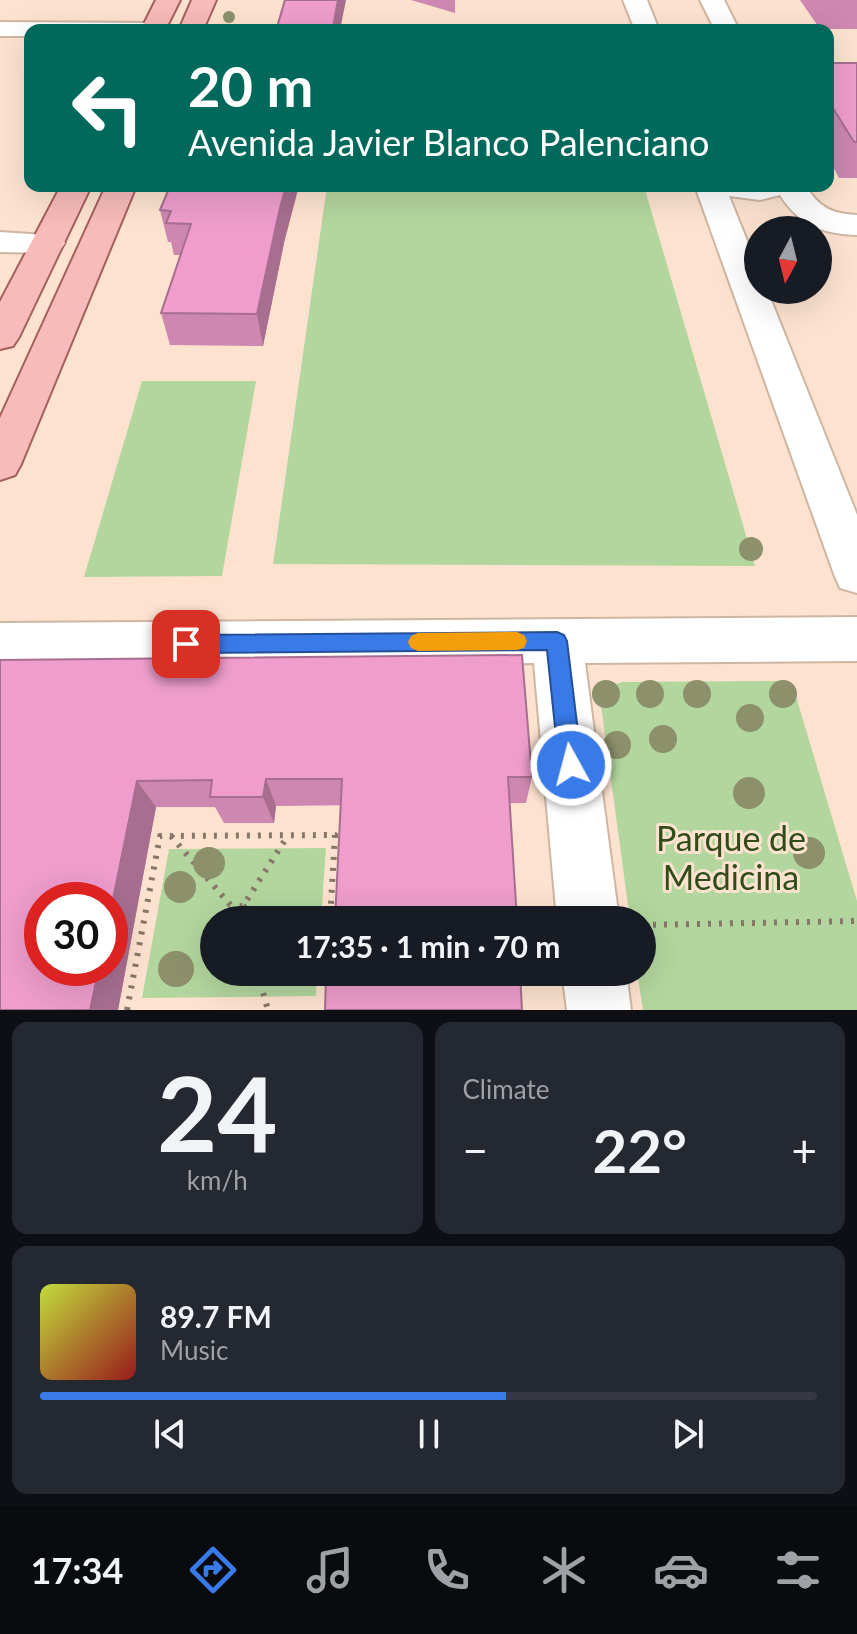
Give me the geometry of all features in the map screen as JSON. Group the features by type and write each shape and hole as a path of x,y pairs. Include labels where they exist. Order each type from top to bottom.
{"main road":[{"path":"156,24 168,0"},
{"path":"194,24 204,0"},
{"path":"0,337 73,192"},
{"path":"0,464 118,192"}],"street":[{"path":"635,0 645,24"},
{"path":"693,0 704,24"},
{"path":"712,0 724,24"},
{"path":"0,29 24,29"},
{"path":"712,192 857,574"},
{"path":"790,192 814,218 857,225"},
{"path":"797,192 857,200"},
{"path":"0,242 48,243"},
{"path":"0,645 857,639"},
{"path":"557,641 586,906"},
{"path":"596,986 599,1010"}],"path":[{"path":"127,1010 160,836 335,835 331,906"},
{"path":"171,836 231,906"},
{"path":"243,906 287,836"},
{"path":"656,925 857,921"},
{"path":"261,986 268,1010"}],"green space":[{"path":"326,192 646,192 755,566 273,564"},
{"path":"142,381 256,381 222,576 84,577"},
{"name":"Parque de Medicina","path":"779,681 786,683 795,693 857,901 857,1010 643,1010 639,986 656,986 656,906 628,906 600,698 608,687 622,682"},
{"path":"326,848 322,906 200,906 200,986 316,986 316,996 142,998 169,849"}],"building":[{"path":"285,0 338,0 334,24 278,24"},
{"path":"834,63 857,63 857,142 854,142 834,110"},
{"path":"168,192 284,192 257,314 161,313 191,224 166,223 171,211 160,210"},
{"path":"522,655 532,777 508,777 516,906 336,906 342,779 266,779 263,797 210,797 212,780 137,781 116,882 24,882 24,986 95,986 90,1010 0,1010 0,660"},
{"path":"326,986 521,986 522,1010 325,1010"}],"slow traffic":[{"path":"418,642 517,641"}],"route":[{"path":"186,644 557,641 571,765"}]}
